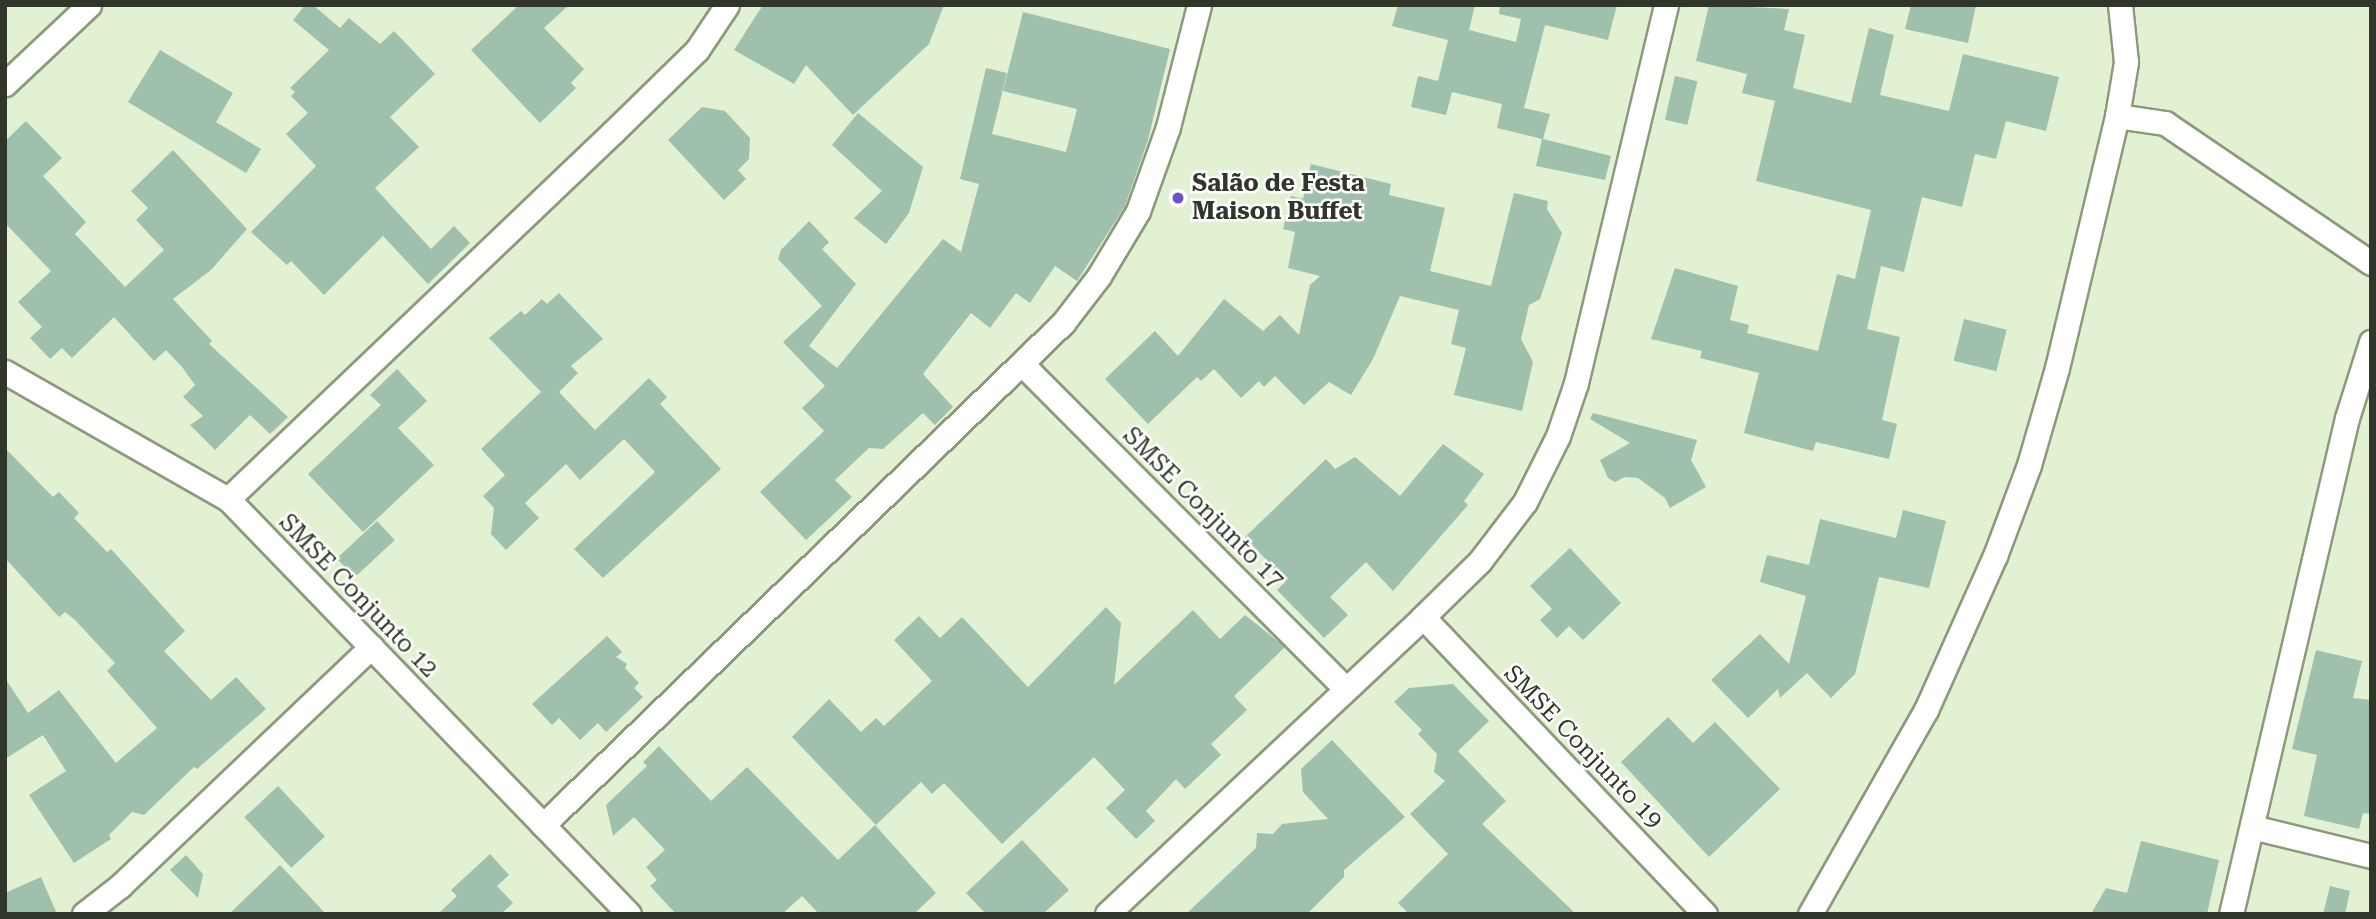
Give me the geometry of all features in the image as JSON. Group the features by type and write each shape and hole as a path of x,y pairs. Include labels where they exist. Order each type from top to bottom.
{"street":[{"path":"5,84 89,5"},
{"path":"228,499 623,123 696,50 727,5"},
{"path":"543,825 1023,365 1100,276 1138,211 1168,127 1199,5"},
{"path":"1107,914 1480,561 1525,502 1559,436 1591,326 1666,5"},
{"path":"1810,914 1926,710 1995,556 2057,368 2117,116 2126,62 2120,5"},
{"path":"2117,116 2165,122 2371,263"},
{"path":"2231,914 2347,418 2371,342"},
{"name":"SMSE Conjunto 17","path":"1023,365 1345,688"},
{"name":"SMSE Conjunto 12","path":"5,372 228,499 629,914"},
{"name":"SMSE Conjunto 19","path":"1423,617 1705,914"},
{"path":"84,914 120,886 371,647"},
{"path":"2252,827 2371,856"}],"building":[{"path":"305,5 313,5 340,28 349,18 380,44 394,31 435,74 390,117 419,147 375,188 431,249 454,226 470,243 428,284 383,236 324,295 291,261 287,265 251,232 316,166 286,134 308,113 291,96 295,92 290,88 329,50 293,20"},
{"path":"519,5 569,5 544,28 584,69 571,83 576,88 540,123 471,50"},
{"path":"763,5 944,5 929,44 853,115 806,65 794,84 734,50"},
{"path":"1398,5 1475,5 1469,30 1516,42 1521,19 1499,14 1500,5 1617,5 1608,40 1545,25 1524,108 1550,114 1543,139 1611,156 1605,180 1536,166 1542,139 1497,128 1502,104 1452,92 1446,115 1411,107 1418,76 1438,81 1448,40 1392,26"},
{"path":"1709,5 1789,9 1784,30 1805,35 1793,88 1851,103 1869,28 1894,35 1880,95 1949,111 1963,54 2059,77 2046,131 2006,121 1996,159 1975,154 1962,207 1922,197 1904,272 1881,266 1867,329 1900,337 1882,420 1897,424 1889,459 1816,442 1813,451 1744,433 1759,373 1700,358 1702,351 1651,339 1675,268 1738,286 1730,320 1749,325 1747,333 1818,351 1837,274 1855,279 1871,210 1756,181 1775,101 1742,93 1747,74 1696,61"},
{"path":"1911,5 1976,5 1968,43 1905,29"},
{"path":"1023,12 1170,49 1148,140 1125,206 1077,281 1055,266 1030,303 1016,293 990,328 971,313 923,374 953,407 935,425 923,413 883,449 869,448 835,480 852,497 806,540 760,492 824,431 802,408 825,386 783,342 822,306 778,259 781,250 809,221 829,242 822,249 856,284 809,346 837,368 943,239 961,252 979,184 960,179 986,68 1007,73 992,134 1066,152 1077,109 1003,91"},
{"path":"160,50 233,93 216,122 261,149 246,173 128,102"},
{"path":"1675,76 1697,81 1687,125 1665,120"},
{"path":"702,107 725,111 750,138 749,159 738,170 746,179 724,200 668,140"},
{"path":"858,113 923,167 909,213 886,244 854,218 882,191 832,145"},
{"path":"26,121 62,158 43,176 86,222 75,234 125,287 164,250 136,220 148,208 131,191 173,150 247,229 211,270 173,299 212,341 209,344 288,417 270,434 250,415 215,450 190,425 203,416 183,397 195,385 182,367 166,350 154,361 114,317 72,358 62,348 50,359 30,338 42,327 18,302 51,271 5,223 5,141"},
{"path":"1311,164 1391,184 1389,195 1445,208 1430,271 1491,286 1514,193 1548,201 1547,209 1562,233 1540,299 1529,305 1521,339 1533,362 1522,411 1454,395 1466,348 1451,344 1459,310 1400,296 1373,359 1351,395 1329,382 1304,405 1275,376 1264,387 1259,381 1241,398 1214,369 1201,381 1197,377 1148,424 1105,379 1155,331 1178,356 1224,299 1263,331 1280,315 1299,335 1310,285 1320,276 1288,268 1295,232 1283,229 1291,196 1303,199"},
{"path":"559,293 603,339 571,366 578,373 559,392 595,430 649,378 667,397 660,404 721,469 603,578 574,549 655,472 624,439 580,480 566,464 525,503 539,518 506,550 491,534 494,508 483,496 505,475 481,449 541,392 489,338 521,311 525,315 542,299 547,304"},
{"path":"1964,319 2007,330 1996,371 1954,361"},
{"path":"397,369 427,401 398,428 434,465 363,532 308,474 381,405 370,395"},
{"path":"1593,413 1697,440 1691,460 1706,487 1670,508 1665,498 1638,478 1625,477 1615,482 1608,478 1600,460 1630,443 1590,419"},
{"path":"1443,444 1484,474 1464,501 1468,505 1393,591 1366,562 1330,597 1348,615 1324,638 1277,590 1286,581 1245,537 1326,459 1335,469 1355,457 1400,496"},
{"path":"5,448 53,497 59,492 79,513 74,518 107,552 111,549 185,631 164,651 211,700 236,677 266,709 197,769 194,767 144,815 132,812 109,835 111,839 74,863 29,795 66,771 43,735 5,759 5,678 28,713 59,690 116,763 157,728 107,671 115,663 75,620 65,612 59,617 5,558"},
{"path":"1903,510 1946,521 1929,588 1879,577 1855,674 1831,698 1807,673 1780,698 1778,689 1748,718 1711,680 1760,634 1789,664 1806,596 1760,582 1767,555 1809,565 1820,519 1896,538"},
{"path":"377,521 395,540 355,578 337,559"},
{"path":"1570,548 1621,603 1583,640 1569,626 1557,638 1540,620 1552,609 1530,586"},
{"path":"1106,607 1121,623 1114,685 1193,610 1220,639 1245,615 1285,647 1234,696 1247,710 1211,744 1221,755 1185,789 1176,779 1146,811 1155,821 1136,839 1106,808 1125,790 1094,757 1002,844 944,783 932,794 921,782 876,825 792,737 829,699 861,732 876,718 884,726 932,681 894,640 919,616 940,638 962,617 1028,687"},
{"path":"607,636 622,652 616,657 627,664 625,668 639,683 634,688 643,697 606,732 598,723 580,740 559,718 552,725 532,704"},
{"path":"2316,650 2362,661 2353,698 2371,700 2371,814 2363,813 2359,829 2304,816 2317,755 2292,749"},
{"path":"1453,684 1489,721 1458,751 1506,801 1482,824 1576,914 1409,914 1398,903 1448,854 1410,814 1445,781 1434,772 1437,754 1418,734 1422,730 1394,702 1409,688"},
{"path":"1668,717 1693,743 1715,722 1780,789 1709,857 1621,762"},
{"path":"1332,740 1405,817 1344,870 1344,877 1307,914 1186,914 1256,848 1257,833 1273,834 1282,824 1328,819 1303,792 1301,769"},
{"path":"659,746 711,801 747,767 838,860 875,825 936,893 914,914 819,914 802,896 782,914 676,914 650,886 657,880 646,867 665,850 634,817 613,836 606,805 647,766 643,762"},
{"path":"278,786 325,836 291,868 244,817"},
{"path":"1022,840 1069,890 1043,914 986,914 966,893"},
{"path":"2141,841 2219,860 2207,914 2091,914 2106,888 2127,893"},
{"path":"490,854 509,875 497,886 513,903 501,914 438,914 457,896 451,890"},
{"path":"186,855 203,874 198,898 170,870"},
{"path":"280,865 326,914 229,914"},
{"path":"41,877 57,914 5,914 5,893"},
{"path":"2330,886 2350,891 2345,914 2323,914"}],"place":[{"name":"Salão de Festa Maison Buffet","path":"1178,198"}]}
